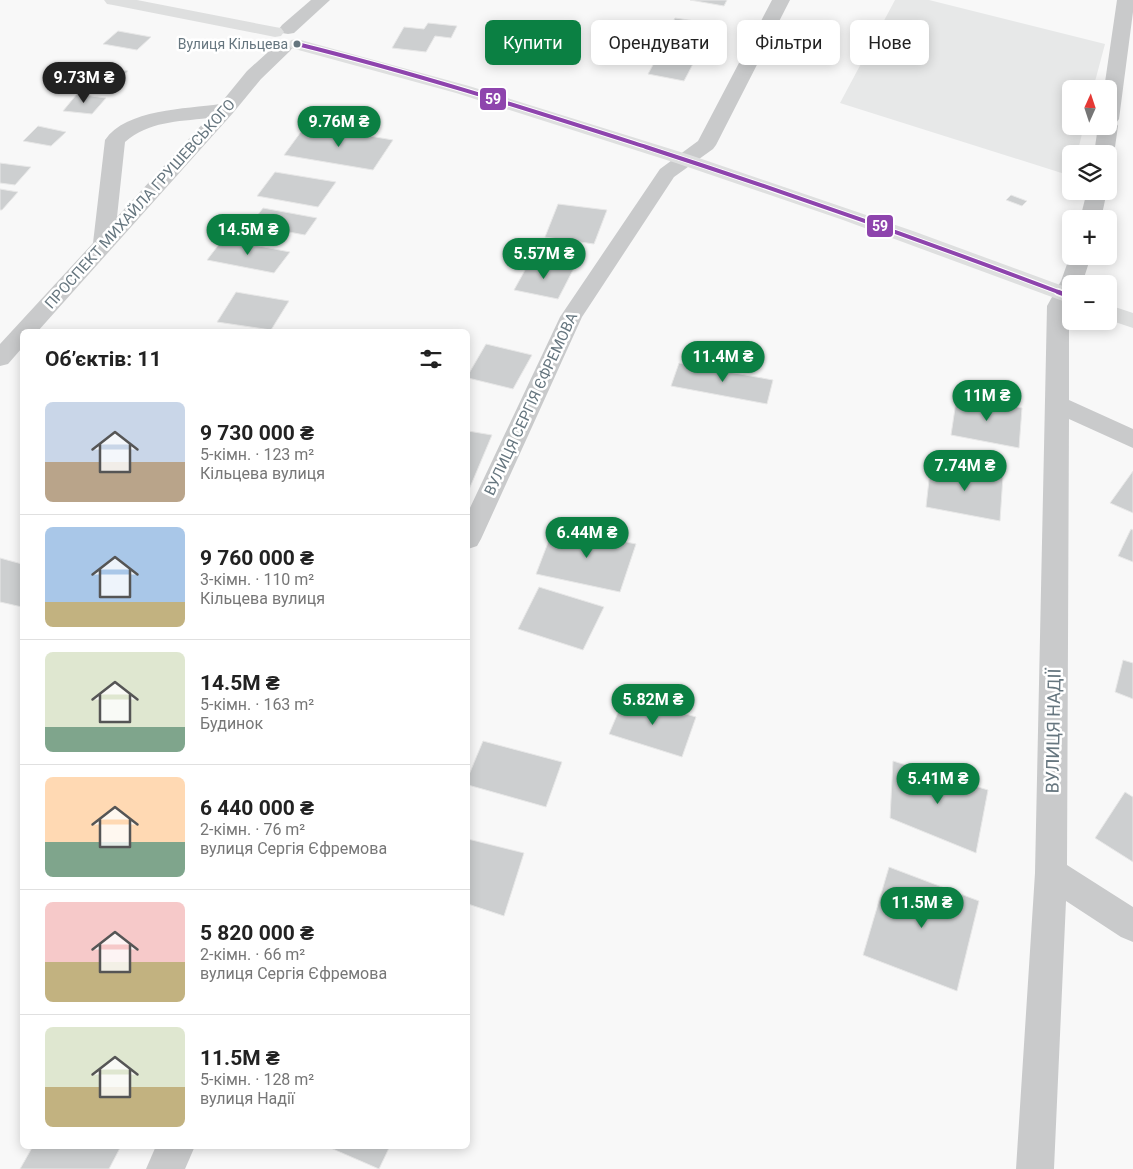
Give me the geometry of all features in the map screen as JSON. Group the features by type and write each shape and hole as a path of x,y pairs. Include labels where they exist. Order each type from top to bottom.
{"main road":[{"path":"113,0 286,38 467,90 822,205 1062,294"},
{"path":"1117,315 1133,321"}],"street":[{"name":"ПРОСПЕКТ МИХАЙЛА ГРУШЕВСЬКОГО","path":"27,329 226,109 286,38 323,0"},
{"name":"ВУЛИЦЯ СЕРГІЯ ЄФРЕМОВА","path":"470,535 571,317 668,173 684,159 706,145 781,0"},
{"path":"1118,80 1127,40 1126,0"},
{"path":"103,246 115,140 131,127 147,121 226,109"},
{"name":"ВУЛИЦЯ НАДІЇ","path":"1035,1169 1050,873 1058,306 1062,302"},
{"name":"ПРОСПЕКТ МИХАЙЛА ГРУШЕВСЬКОГО","path":"0,358 20,336"},
{"path":"1057,404 1133,439"},
{"path":"1050,873 1133,926"},
{"path":"165,1169 175,1149"}],"shaded area":[{"path":"895,0 929,0 1105,44 1095,80 1062,80 1062,135 1082,135 1079,145 1062,145 1062,173 840,103 860,65 929,65 929,20 884,20"}],"building":[{"path":"690,0 727,0 724,6"},
{"path":"428,23 457,26 451,38 435,36 426,52 392,48 404,27 424,29"},
{"path":"118,31 151,37 137,50 103,44"},
{"path":"79,64 128,71 115,86 66,79"},
{"path":"653,65 692,65 684,81 648,74"},
{"path":"77,94 106,98 92,114 63,111"},
{"path":"306,125 393,140 373,170 284,155"},
{"path":"38,126 66,132 51,146 23,141"},
{"path":"0,163 31,167 15,185 0,183"},
{"path":"275,172 336,182 318,207 257,196"},
{"path":"0,189 18,192 2,210 0,210"},
{"path":"1011,195 1027,201 1022,206 1006,200"},
{"path":"558,204 607,210 594,244 545,237"},
{"path":"263,208 317,218 305,235 250,225"},
{"path":"223,239 290,252 274,273 207,260"},
{"path":"530,261 573,270 558,299 514,290"},
{"path":"236,292 289,301 272,329 217,322"},
{"path":"486,344 532,355 513,389 470,378 470,372"},
{"path":"679,363 773,380 767,404 671,386"},
{"path":"957,395 1022,408 1019,448 951,435"},
{"path":"470,431 492,435 470,487"},
{"path":"931,462 1003,476 1000,521 926,507"},
{"path":"1133,471 1133,513 1110,503"},
{"path":"554,527 636,544 620,592 536,574"},
{"path":"1131,529 1133,530 1133,562 1118,556"},
{"path":"0,558 20,563 20,607 0,602"},
{"path":"539,587 604,607 583,650 518,629"},
{"path":"1123,660 1133,663 1133,699 1115,692"},
{"path":"625,696 696,717 682,757 609,734"},
{"path":"483,741 562,762 546,807 470,786 470,772"},
{"path":"893,761 988,790 976,853 890,818"},
{"path":"1125,792 1133,797 1133,862 1095,838"},
{"path":"470,840 524,853 504,916 470,905"},
{"path":"889,867 979,901 957,991 863,955"},
{"path":"31,1149 119,1149 109,1169 20,1169"},
{"path":"333,1149 389,1149 379,1169"}],"transit line":[{"name":"59","path":"297,44 463,90 683,159 906,235 1062,294"}],"place":[{"name":"Вулиця Кільцева","path":"297,44"}]}
